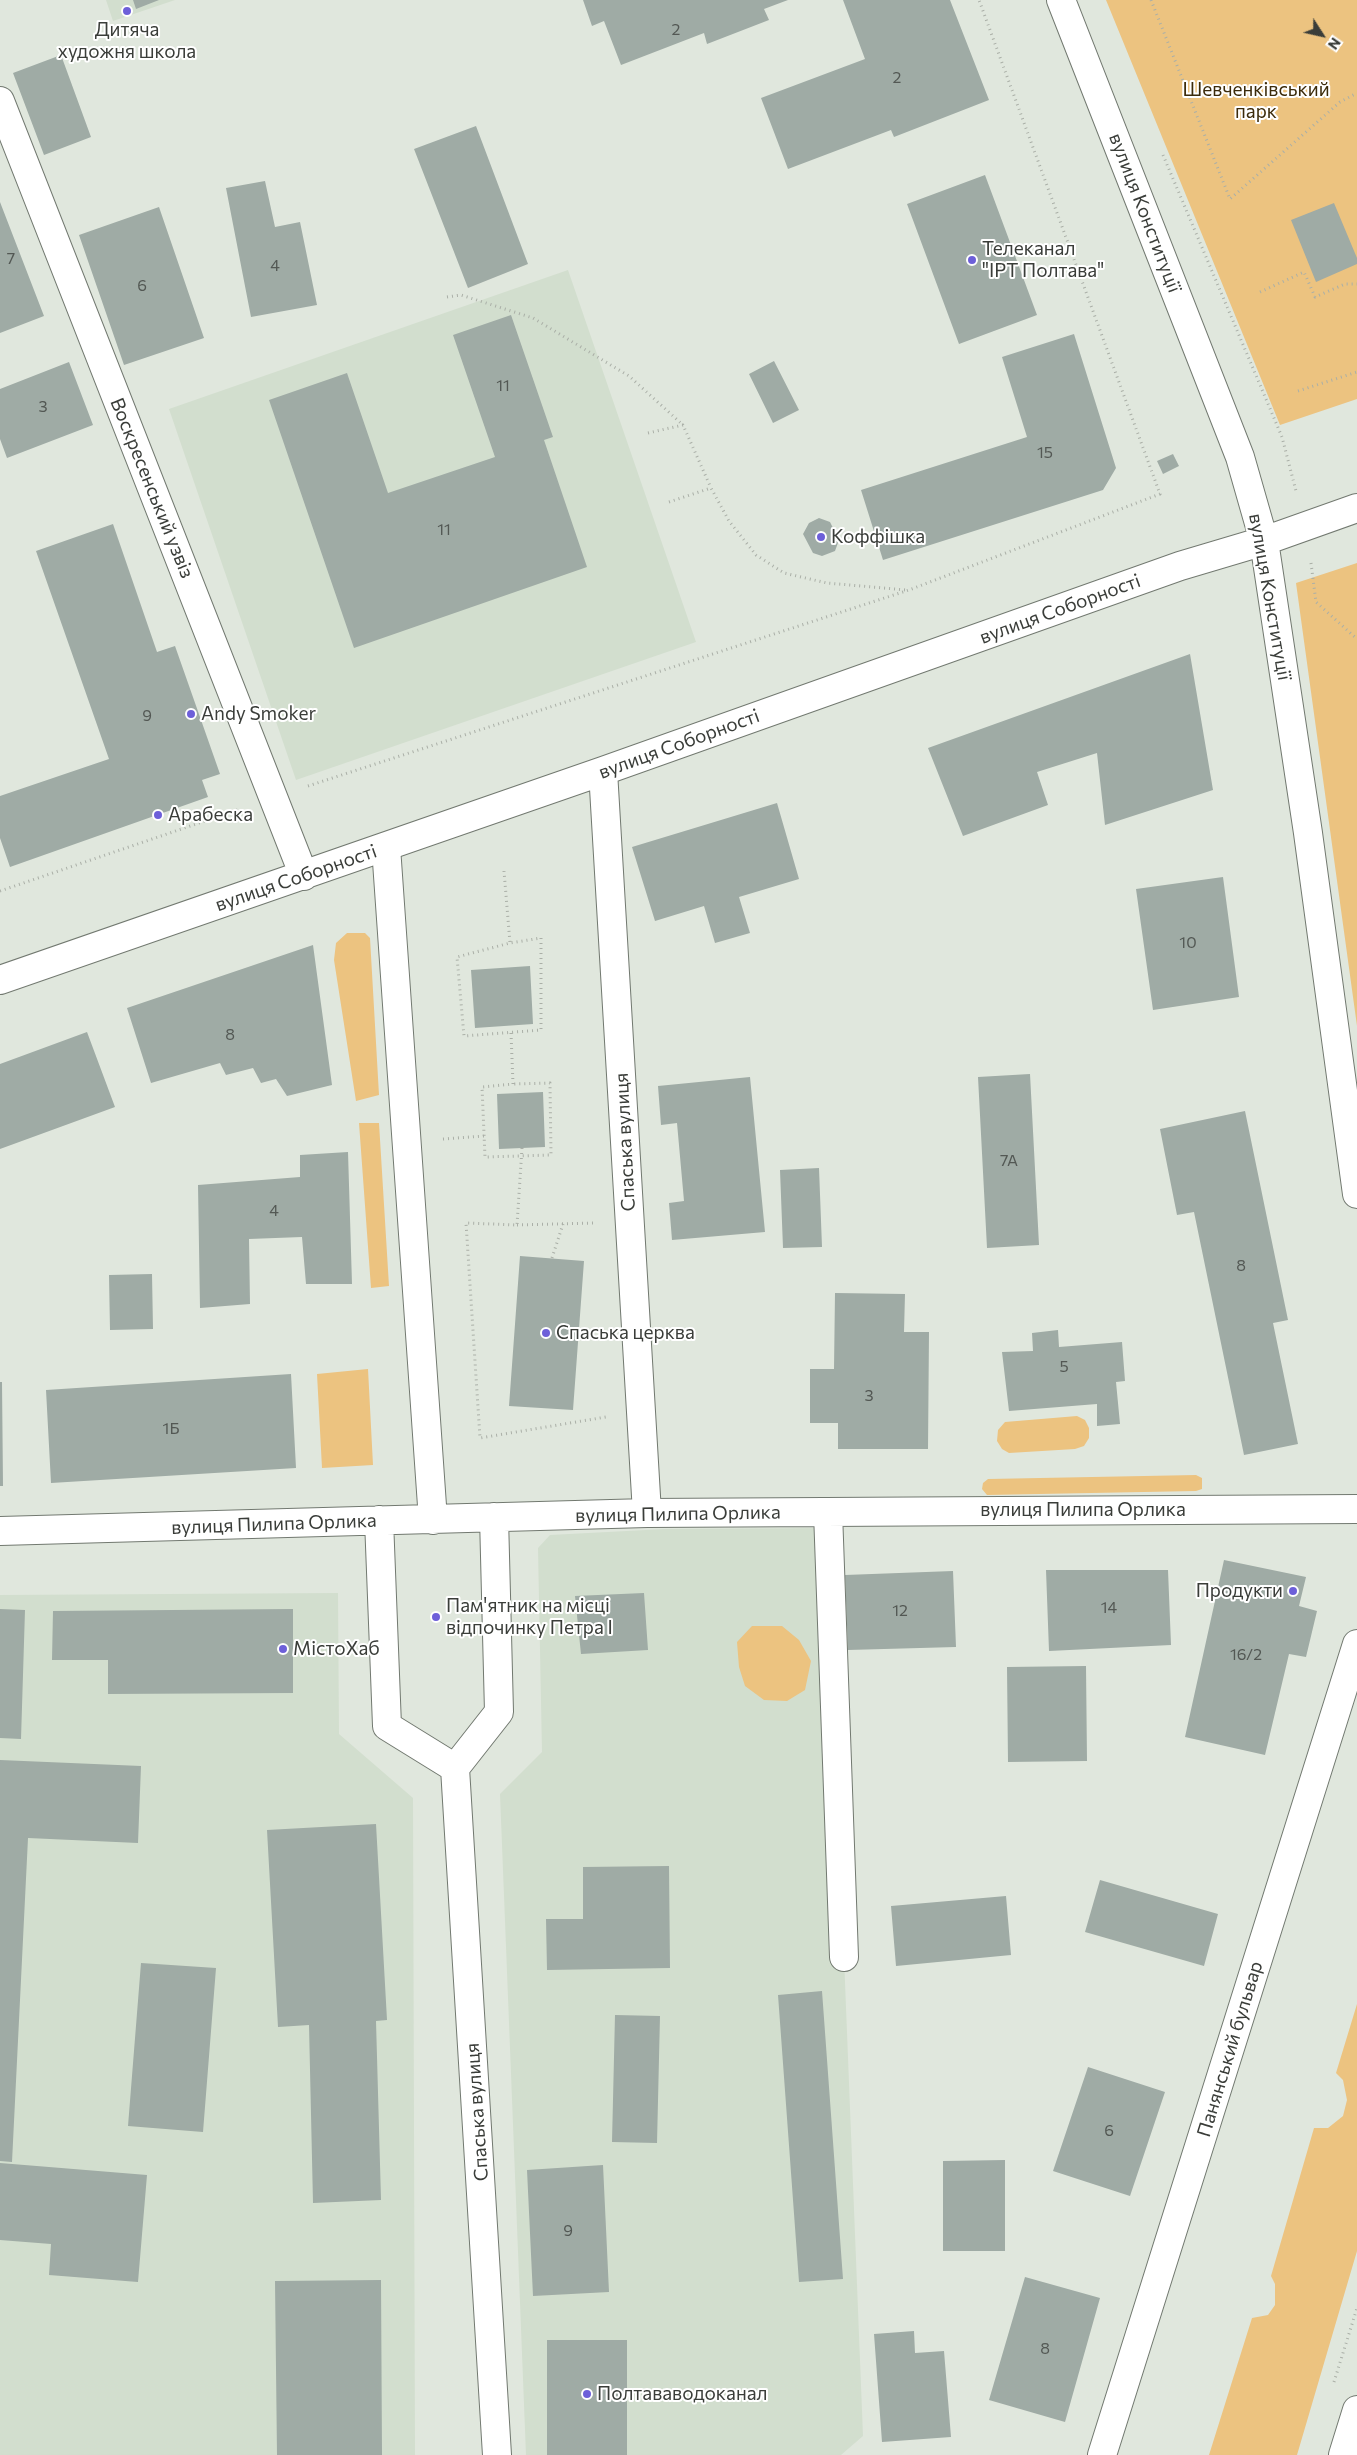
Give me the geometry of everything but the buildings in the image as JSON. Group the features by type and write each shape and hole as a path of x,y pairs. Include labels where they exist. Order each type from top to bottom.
{"street":[{"name":"вулиця Конституції","path":"1061,0 1240,458 1264,540 1308,833 1357,1194"},
{"name":"Воскресенський узвіз","path":"0,101 304,876"},
{"name":"вулиця Соборності","path":"0,980 304,876 1180,566 1357,508"},
{"name":"Спаська вулиця","path":"603,771 647,1513"},
{"path":"386,847 433,1520"},
{"name":"вулиця Пилипа Орлика","path":"0,1531 647,1513 1357,1509"},
{"path":"828,1512 844,1957"},
{"path":"379,1520 387,1726 455,1768 499,1712 494,1517"},
{"name":"Панянський бульвар","path":"1102,2455 1357,1644"},
{"name":"Спаська вулиця","path":"455,1768 498,2455"},
{"path":"1343,2455 1357,2410"}],"path":[{"path":"0,892 274,797 909,590 1160,494 979,0"},
{"path":"1150,0 1230,199 1340,102 1357,93"},
{"path":"1159,146 1282,437"},
{"path":"1260,292 1304,272 1315,297 1345,284 1357,284"},
{"path":"447,297 461,295 534,318 629,376 683,425 711,488 729,521 756,555 784,573 827,582 909,590"},
{"path":"1298,391 1357,372"},
{"path":"648,433 683,425"},
{"path":"669,502 711,488"},
{"path":"1310,555 1316,602 1357,639"},
{"path":"504,871 510,943"},
{"path":"541,938 541,1030 511,1033 464,1036 457,957 510,943 541,938"},
{"path":"511,1033 513,1084"},
{"path":"550,1083 551,1155 485,1157 484,1136 482,1086 550,1083"},
{"path":"441,1139 484,1136"},
{"path":"517,1225 522,1148"},
{"path":"597,1222 517,1225 466,1223 480,1438 609,1416"},
{"path":"552,1258 563,1224"}],"shaded area":[{"name":"Дитяча художня школа","path":"106,0 175,0 113,21"},
{"path":"568,270 696,642 296,780 169,409"},
{"path":"827,1528 863,2436 841,2455 526,2455 500,1794 542,1752 538,1548 550,1535 665,1529"},
{"path":"338,1593 339,1734 413,1798 415,2455 0,2455 0,1595"}],"green space":[{"name":"Шевченківський парк","path":"1106,0 1357,0 1357,399 1280,425"},
{"path":"1357,563 1357,1026 1296,583"},
{"path":"347,933 365,933 370,938 379,1095 356,1101 334,960 336,943"},
{"path":"359,1123 379,1123 389,1286 371,1288"},
{"path":"368,1369 373,1465 322,1468 317,1374"},
{"path":"1077,1416 1085,1420 1089,1428 1089,1438 1084,1446 1075,1449 1009,1453 1002,1449 997,1441 998,1430 1005,1422"},
{"path":"1196,1475 1202,1478 1202,1489 1196,1491 987,1495 982,1489 983,1483 988,1479"},
{"path":"752,1626 782,1626 799,1640 811,1661 805,1690 787,1701 764,1700 745,1686 739,1667 737,1642"},
{"path":"1357,2004 1357,2251 1297,2455 1209,2455 1252,2318 1268,2315 1275,2305 1275,2284 1271,2276 1314,2128 1328,2128 1343,2116 1347,2100 1343,2080 1336,2073"}],"place":[{"name":"Дитяча художня школа","path":"127,11"},
{"name":"Телеканал \"ІРТ Полтава\"","path":"972,260"},
{"name":"Коффішка","path":"821,537"},
{"name":"Andy Smoker","path":"191,714"},
{"name":"Арабеска","path":"158,815"},
{"name":"Спаська церква","path":"546,1333"},
{"name":"Продукти","path":"1293,1591"},
{"name":"Пам'ятник на місці відпочинку Петра I","path":"436,1617"},
{"name":"МістоХаб","path":"283,1649"},
{"name":"Полтававодоканал","path":"587,2394"}]}
